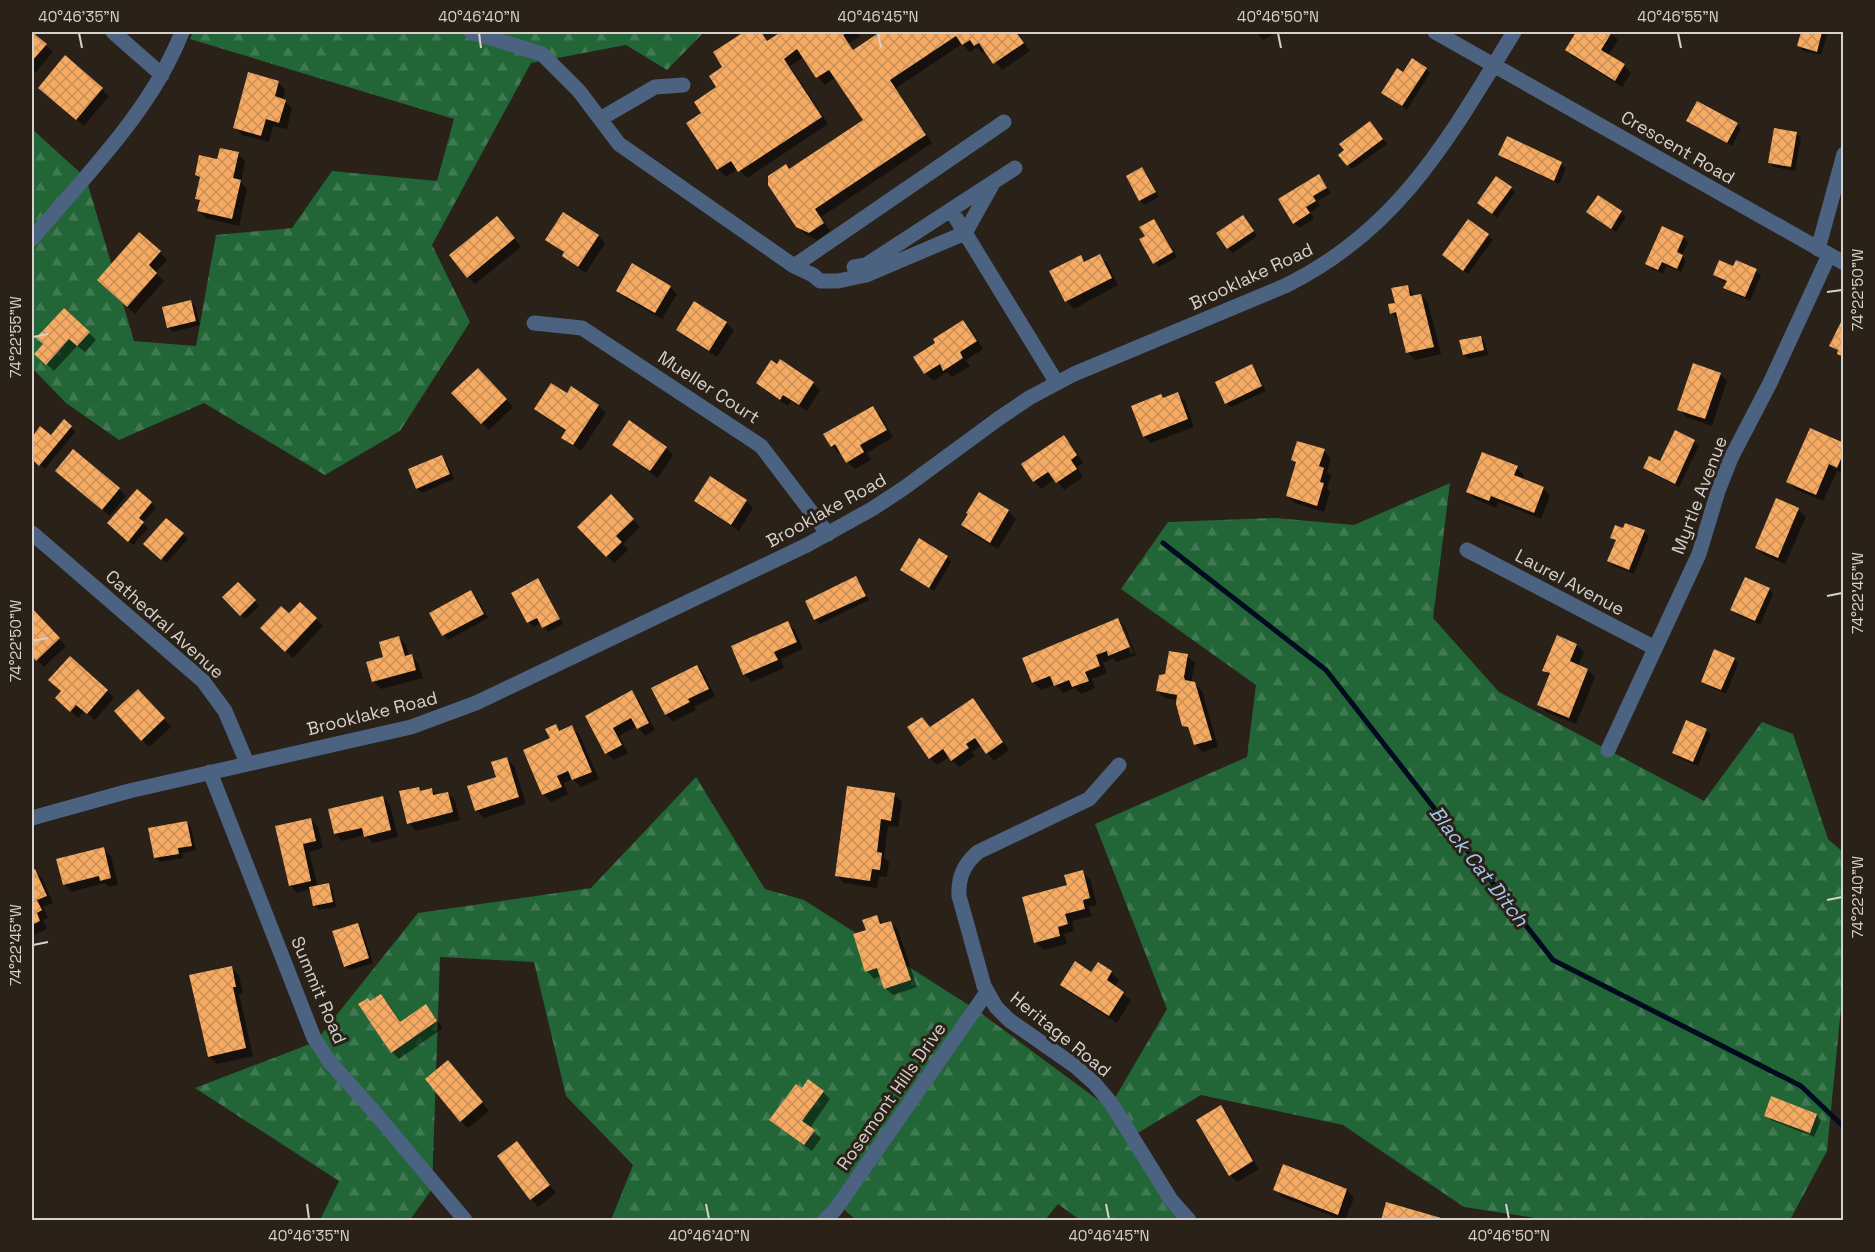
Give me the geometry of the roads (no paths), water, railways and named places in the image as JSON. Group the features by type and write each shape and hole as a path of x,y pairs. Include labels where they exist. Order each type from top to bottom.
{"street":[{"path":"113,32 162,75"},
{"path":"32,239 135,117 162,75 182,32"},
{"path":"471,32 542,54 579,91 619,144 820,281 866,275 965,233 993,183"},
{"name":"Crescent Road","path":"1435,32 1844,263"},
{"name":"Brooklake Road","path":"32,818 129,791 435,720 487,698 828,534 895,494 1029,398 1074,374 1287,285 1346,249 1379,221 1416,182 1514,32"},
{"path":"600,119 656,87 683,85"},
{"path":"795,266 1004,122"},
{"name":"Myrtle Avenue","path":"1608,750 1699,554 1718,491 1731,459 1770,383 1823,252 1844,154"},
{"path":"813,275 866,265 1015,168"},
{"path":"951,210 1057,383"},
{"name":"Mueller Court","path":"534,323 582,328 762,446 828,534"},
{"name":"Cathedral Avenue","path":"32,533 203,681 225,711 247,763"},
{"name":"Laurel Avenue","path":"1467,550 1655,648"},
{"name":"Heritage Road","path":"1119,765 1089,799 978,852 963,870 958,884 959,896 987,992 996,1007 1009,1020 1075,1065 1095,1084 1111,1103 1171,1200 1189,1221"},
{"name":"Summit Road","path":"210,772 314,1038 329,1061 465,1221"},
{"name":"Rosemont Hills Drive","path":"825,1221 987,992"}],"waterway":[{"name":"Black Cat Ditch","path":"1163,543 1326,670 1553,960 1801,1086 1844,1127"}]}
